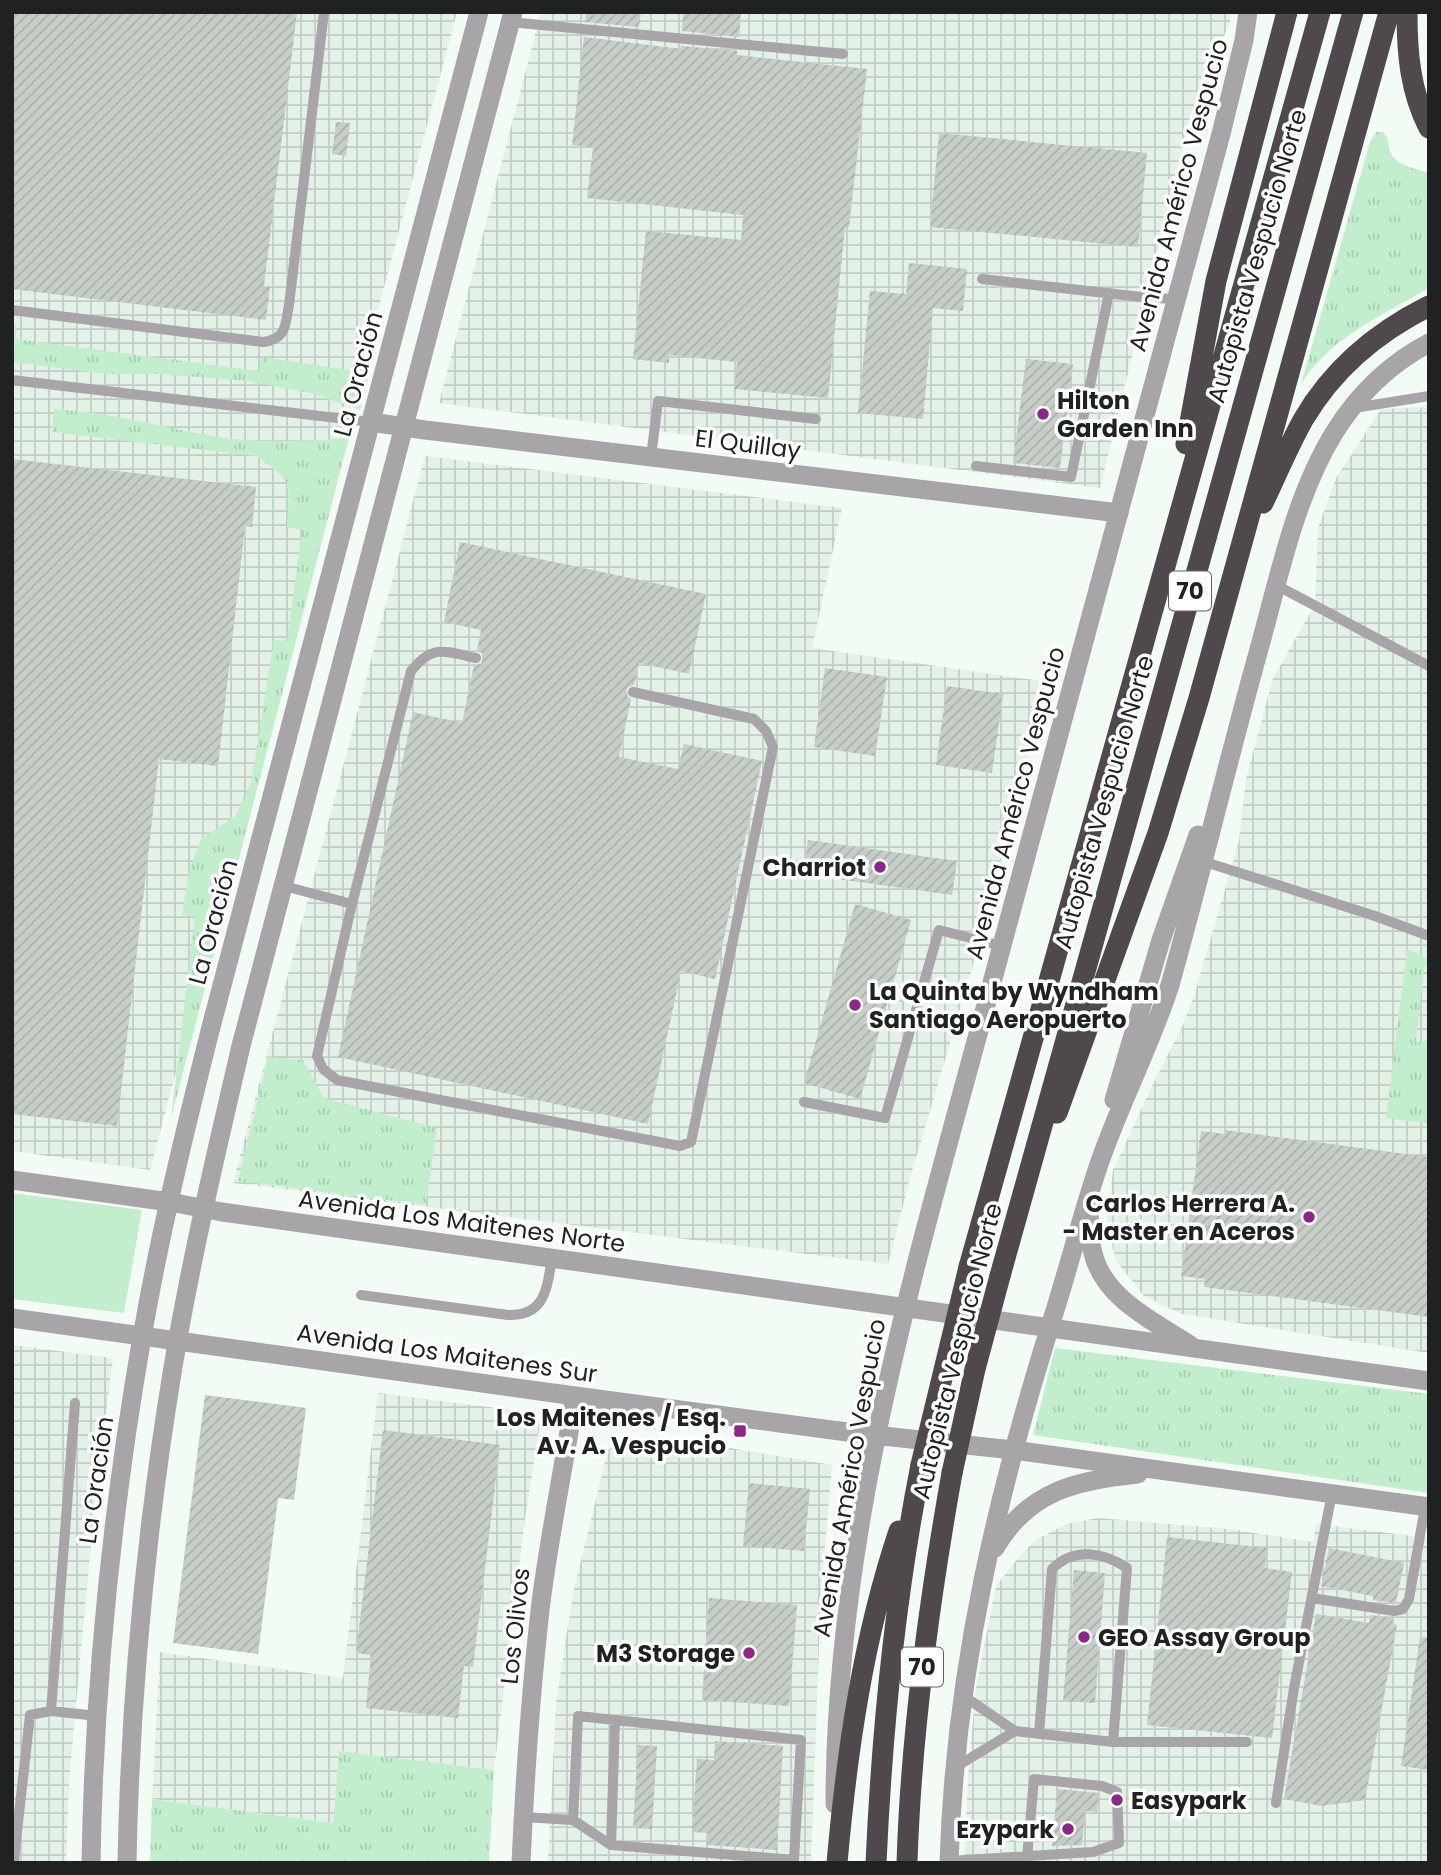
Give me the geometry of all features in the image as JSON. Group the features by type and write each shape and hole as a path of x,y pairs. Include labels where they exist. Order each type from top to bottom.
{"highway":[{"path":"1259,112 1278,12"},
{"path":"1168,553 1210,309 1287,12"},
{"name":"Autopista Vespucio Norte","path":"876,1863 889,1680 921,1465 969,1267 1320,12"},
{"name":"Autopista Vespucio Norte","path":"907,1863 922,1664 952,1473 975,1369 1353,12"},
{"path":"1028,1171 1049,1131 1070,1080 1155,842 1389,12"},
{"path":"1406,12 1410,72 1419,106 1429,128"},
{"path":"1238,555 1303,421 1318,398 1353,357 1374,340 1429,306"},
{"path":"837,1863 846,1772 870,1640 890,1557 916,1487"}],"street":[{"name":"La Oración","path":"91,1863 97,1716 113,1534 142,1336 170,1202 190,1110 237,926 479,12"},
{"name":"Avenida Américo Vespucio","path":"837,1863 836,1746 843,1634 876,1435 905,1307 1235,80 1248,12"},
{"path":"127,1863 131,1743 139,1639 158,1474 178,1341 204,1209 241,1046 512,17"},
{"path":"949,1862 954,1768 962,1695 987,1561 1013,1450 1099,1165 1161,1012 1276,585 1297,517 1315,471 1334,433 1350,409 1387,371 1429,343"},
{"name":"El Quillay","path":"371,422 1119,513"},
{"path":"1099,1165 1107,1124 1166,927 1197,836 1221,786"},
{"name":"Avenida Los Maitenes Norte","path":"12,1180 1429,1381"},
{"path":"1088,1200 1093,1253 1104,1278 1136,1310 1194,1347"},
{"name":"Avenida Los Maitenes Sur","path":"12,1318 575,1396 1171,1471"},
{"name":"Los Olivos","path":"521,1863 533,1680 542,1601 575,1396"},
{"path":"987,1561 1007,1528 1042,1498 1098,1479 1171,1471 1427,1507"}],"lane":[{"path":"12,310 263,342 275,341 283,333 289,305 324,12"},
{"path":"512,17 843,54"},
{"path":"982,279 1177,299"},
{"path":"976,466 1071,477 1109,293"},
{"path":"12,380 371,422"},
{"path":"1350,409 1429,396"},
{"path":"651,457 658,401 816,419"},
{"path":"1276,585 1429,666"},
{"path":"476,658 433,652 423,656 411,671 317,1056 323,1069 337,1080 680,1146 691,1143 773,747 766,731 754,719 633,692"},
{"path":"1202,861 1429,936"},
{"path":"284,886 352,904"},
{"path":"804,1102 885,1118 939,930 1002,946"},
{"path":"361,1295 509,1315 523,1314 543,1299 552,1258"},
{"path":"51,1711 75,1403"},
{"path":"1276,1803 1332,1493"},
{"path":"1312,1598 1394,1612 1403,1609 1409,1599 1427,1507"},
{"path":"1039,1734 1052,1569 1062,1559 1088,1554 1112,1558 1127,1569 1113,1742"},
{"path":"962,1695 1016,1731 1113,1742 1247,1742"},
{"path":"14,1863 14,1841 30,1715 51,1711 97,1716"},
{"path":"523,1817 573,1820 611,1845 794,1860 801,1740 578,1716 573,1820"},
{"path":"611,1845 615,1720"},
{"path":"954,1768 1016,1731"},
{"path":"949,1862 1027,1858 1093,1852 1119,1843 1118,1792 1102,1786 1034,1779 1027,1858"}],"shaded area":[{"path":"12,12 457,12 150,1170 12,1151"},
{"path":"541,12 1231,12 1230,22 1191,113 1100,488 439,403"},
{"path":"1429,407 1429,1353 1182,1314 1144,1296 1116,1261 1107,1224 1113,1170 1182,1027 1194,996 1239,841 1246,779 1273,678 1315,605 1318,528 1336,478 1381,409"},
{"path":"425,456 842,508 812,648 1048,682 976,955 911,1175 888,1264 233,1183"},
{"path":"12,1345 113,1358 95,1503 75,1714 66,1863 12,1863"},
{"path":"378,1393 535,1413 540,1425 525,1518 494,1770 339,1751 333,1823 152,1799 160,1652 343,1678"},
{"path":"700,1443 832,1465 821,1593 811,1863 548,1863 556,1703 573,1593 608,1450 614,1445 687,1453"},
{"path":"1098,1518 1229,1529 1313,1542 1316,1524 1429,1538 1429,1863 964,1863 976,1688 996,1586 1036,1540 1066,1524"}],"green space":[{"path":"1376,132 1383,132 1394,158 1429,173 1429,288 1343,340 1313,367 1301,384 1370,142"},
{"path":"12,324 17,325 15,339 259,371 262,357 369,373 360,410 311,393 248,381 161,374 108,374 12,362"},
{"path":"54,409 114,416 231,439 281,441 349,438 171,1118 195,916 182,915 190,868 201,839 235,816 251,783 274,640 287,641 302,530 287,527 289,492 283,478 256,456 52,432"},
{"path":"1407,949 1429,959 1429,967 1424,967 1416,1042 1429,1040 1429,1124 1386,1118"},
{"path":"268,1057 303,1060 324,1098 437,1128 426,1205 238,1181"},
{"path":"12,1193 142,1210 124,1313 12,1299"},
{"path":"1055,1348 1429,1394 1429,1493 1033,1435"},
{"path":"339,1751 494,1770 489,1863 150,1863 152,1799 333,1823"}],"building":[{"path":"12,12 297,12 264,286 270,287 266,320 12,289"},
{"path":"586,12 641,12 639,27 585,22"},
{"path":"683,12 741,12 739,37 682,31"},
{"path":"584,37 681,49 681,46 737,51 737,55 867,69 849,227 845,227 828,398 734,389 737,362 669,355 669,363 633,359 646,231 741,240 743,215 587,198 593,147 572,145"},
{"path":"336,122 350,123 346,156 332,154"},
{"path":"939,133 1147,153 1138,247 930,227"},
{"path":"909,263 967,269 963,311 933,308 923,419 858,413 870,291 906,294"},
{"name":"Hilton Garden Inn","path":"1026,359 1073,364 1060,468 1013,463"},
{"path":"12,459 256,487 252,527 245,526 218,766 159,759 117,1126 12,1114"},
{"path":"460,542 706,594 689,674 639,663 634,685 626,691 631,699 619,757 678,769 684,744 762,761 715,979 681,971 648,1124 338,1057 413,712 462,723 474,665 481,664 483,659 482,653 477,651 481,630 444,622"},
{"path":"825,668 887,677 875,756 814,747"},
{"path":"947,686 1003,694 992,773 936,765"},
{"name":"Charriot","path":"808,840 957,861 952,895 803,874"},
{"path":"855,904 911,920 860,1099 804,1083"},
{"name":"Carlos Herrera A. - Master en Aceros","path":"1225,1130 1429,1157 1429,1317 1204,1287 1205,1279 1181,1276 1201,1131 1225,1134"},
{"path":"205,1395 306,1408 294,1500 278,1498 258,1654 173,1643"},
{"path":"383,1430 500,1445 473,1667 464,1666 458,1718 366,1708 371,1655 356,1653"},
{"path":"749,1483 810,1489 804,1551 743,1546"},
{"path":"1167,1537 1267,1548 1265,1568 1292,1572 1272,1738 1147,1725"},
{"path":"1329,1548 1404,1563 1396,1603 1373,1600 1373,1596 1321,1586"},
{"name":"GEO Assay Group","path":"1074,1570 1105,1573 1095,1703 1063,1701"},
{"name":"M3 Storage","path":"709,1598 797,1605 789,1706 702,1700"},
{"path":"1316,1614 1369,1623 1370,1615 1393,1618 1392,1624 1397,1625 1365,1800 1322,1806 1284,1799"},
{"path":"1420,1637 1429,1638 1429,1770 1401,1766"},
{"path":"715,1741 783,1746 777,1850 707,1845 708,1833 692,1832 697,1759 714,1760"},
{"path":"638,1745 657,1746 652,1829 633,1828"},
{"name":"Ezypark","path":"1057,1789 1099,1793 1097,1812 1085,1811 1082,1845 1052,1846"}],"place":[{"name":"Hilton Garden Inn","path":"1043,414"},
{"name":"Charriot","path":"880,867"},
{"name":"La Quinta by Wyndham Santiago Aeropuerto","path":"855,1005"},
{"name":"Carlos Herrera A. - Master en Aceros","path":"1309,1217"},
{"name":"Los Maitenes / Esq. Av. A. Vespucio","path":"740,1431"},
{"name":"GEO Assay Group","path":"1084,1637"},
{"name":"M3 Storage","path":"749,1653"},
{"name":"Easypark","path":"1117,1800"},
{"name":"Ezypark","path":"1068,1829"}]}
